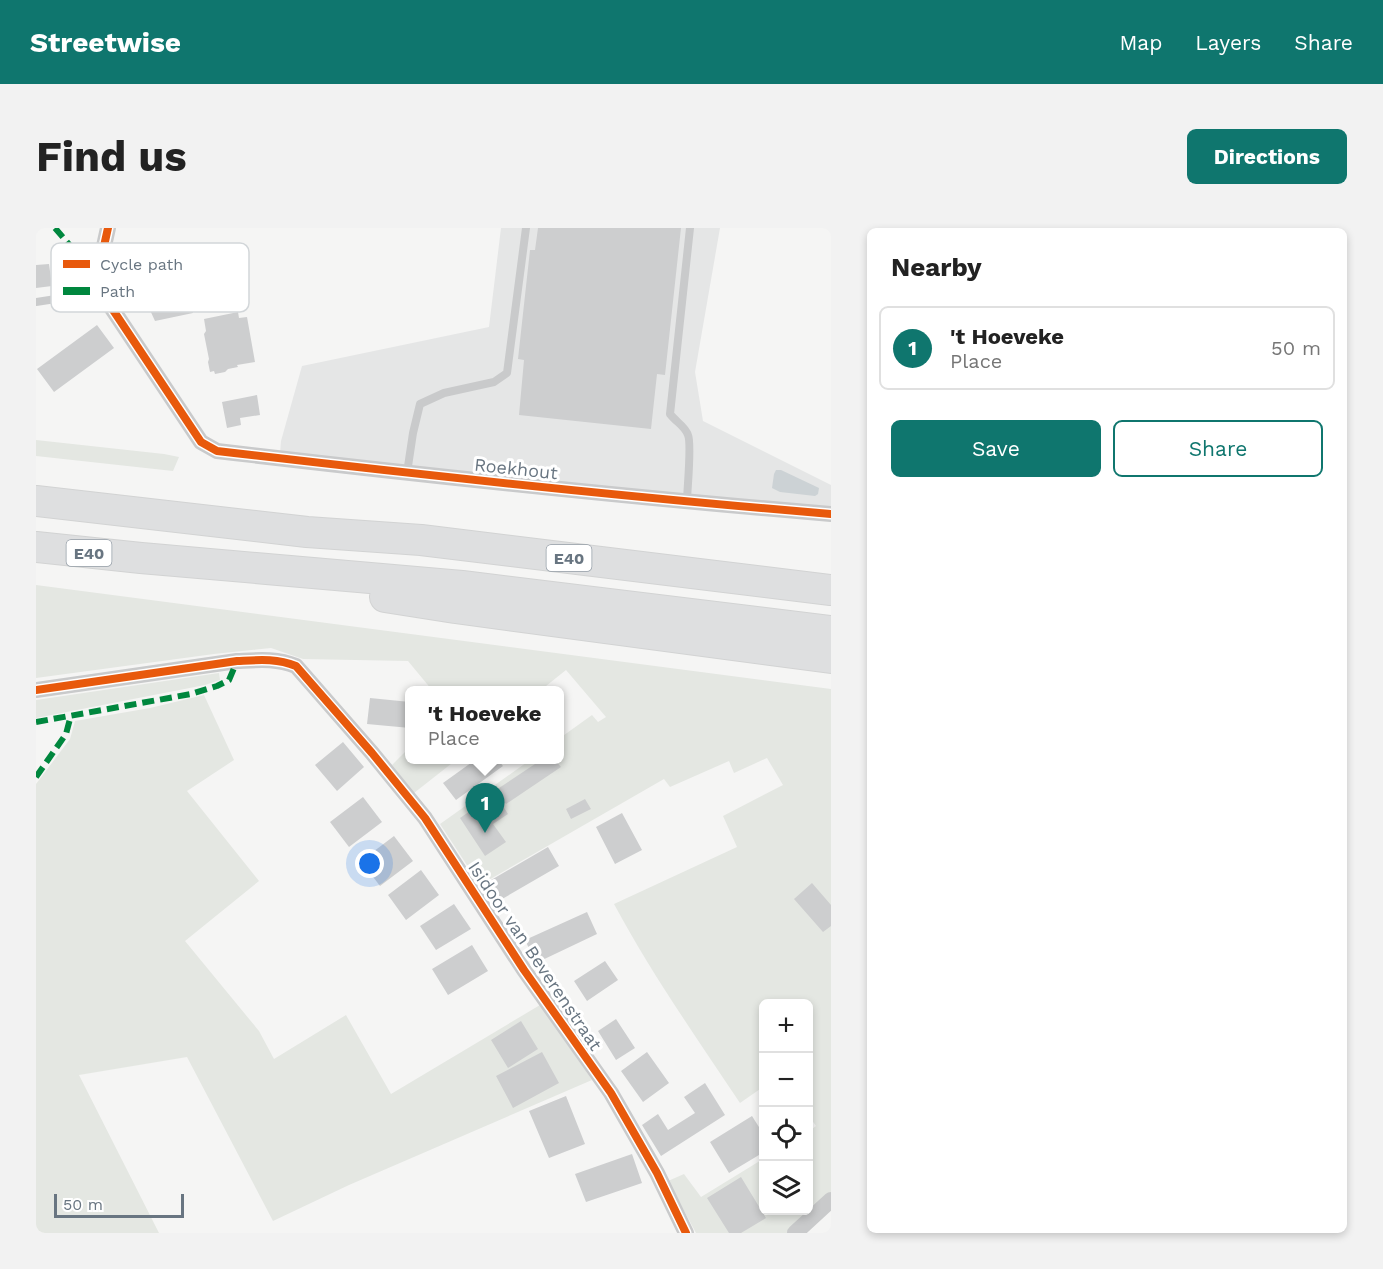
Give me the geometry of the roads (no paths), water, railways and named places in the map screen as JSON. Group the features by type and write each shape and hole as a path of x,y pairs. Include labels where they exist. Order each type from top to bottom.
{"highway":[{"name":"E40","path":"36,501 307,532 421,540 831,590"},
{"name":"E40","path":"36,547 462,586 831,631"},
{"path":"141,558 455,608 831,658"}],"street":[{"path":"105,243 108,228"},
{"name":"Roekhout","path":"114,312 201,442 217,451 687,502 831,514"},
{"name":"Isidoor van Beverenstraat","path":"36,690 237,661 266,659 284,661 296,666 425,818 524,970 611,1093 657,1173 686,1233"},
{"path":"795,1233 831,1200"}],"lane":[{"path":"407,473 420,404 444,393 494,382 507,372 526,228"},
{"path":"687,502 690,438 684,427 670,414 690,228"},
{"path":"36,302 51,300"}],"place":[{"name":"'t Hoeveke","path":"485,833"}]}
